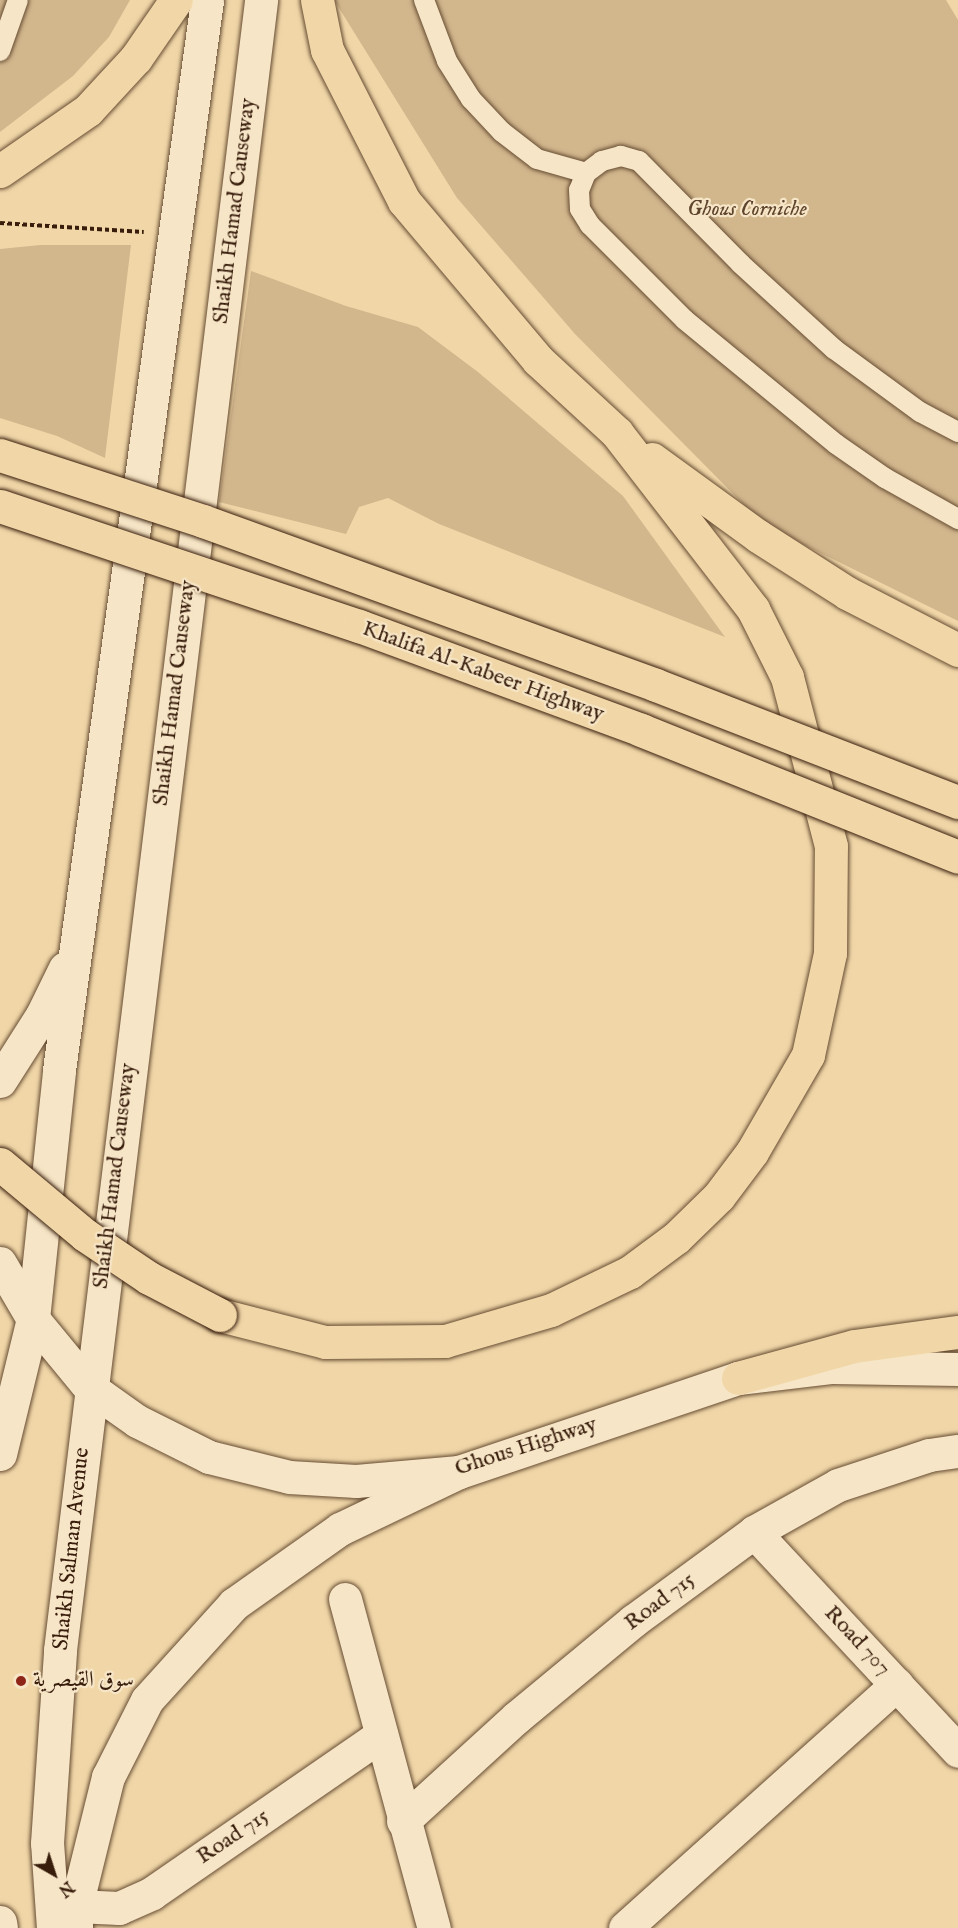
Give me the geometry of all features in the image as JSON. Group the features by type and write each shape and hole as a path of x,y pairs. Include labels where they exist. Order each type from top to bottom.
{"main road":[{"path":"0,171 88,110 136,58 176,0"},
{"path":"0,1454 33,1319 59,1070 80,937 172,235 207,0"},
{"name":"Shaikh Hamad Causeway","path":"89,1386 261,0"},
{"path":"317,0 327,50 404,201 538,360 617,433 758,536 847,592 958,650"},
{"path":"0,1164 85,1235 149,1278 220,1315 325,1342 445,1341 498,1328 577,1300 630,1272 676,1238 719,1196 752,1152 808,1054 830,953 831,846 787,677 753,609 617,433"},
{"name":"Khalifa Al-Kabeer Highway","path":"0,455 203,521 645,681 958,802"},
{"name":"Khalifa Al-Kabeer Highway","path":"0,506 360,626 641,730 958,858"},
{"path":"0,1081 42,1015 80,937"},
{"name":"Ghous Highway","path":"0,1263 33,1319 89,1386 137,1421 209,1457 289,1477 356,1481 459,1472 738,1378 832,1367 958,1369"},
{"path":"738,1378 854,1346 958,1332"},
{"name":"Shaikh Salman Avenue","path":"53,1928 47,1843 52,1763 60,1650 89,1386"},
{"name":"Road 715","path":"403,1821 517,1717 633,1621 754,1532 838,1485 929,1455 958,1451"},
{"path":"76,1917 108,1777 147,1700 234,1604 340,1529 459,1472"},
{"name":"Road 707","path":"754,1532 958,1751"},
{"path":"345,1599 380,1736 434,1928"},
{"path":"625,1928 897,1684"},
{"name":"Road 715","path":"76,1917 119,1908 144,1897 380,1736"},
{"path":"0,1922 1,1928"}],"lane":[{"path":"0,51 18,0"},
{"path":"424,0 447,62 471,99 502,132 537,159 586,173"},
{"path":"958,432 894,394 834,349 741,264 639,161 621,156 602,161 586,173 579,190 580,209 590,225 677,312 836,444 885,478 958,519"}],"path":[{"path":"0,223 172,235"}],"green space":[{"path":"0,0 130,0 109,37 73,76 0,132"},
{"name":"Ghous Corniche","path":"334,0 946,0 958,20 958,621 764,525 575,334 457,198"},
{"path":"40,245 131,245 105,458 57,436 0,418 0,249"},
{"path":"251,271 346,306 418,327 478,372 623,496 725,637 439,524 388,498 359,507 346,534 219,502"}],"place":[{"name":"سوق القيصرية","path":"21,1681"}]}
